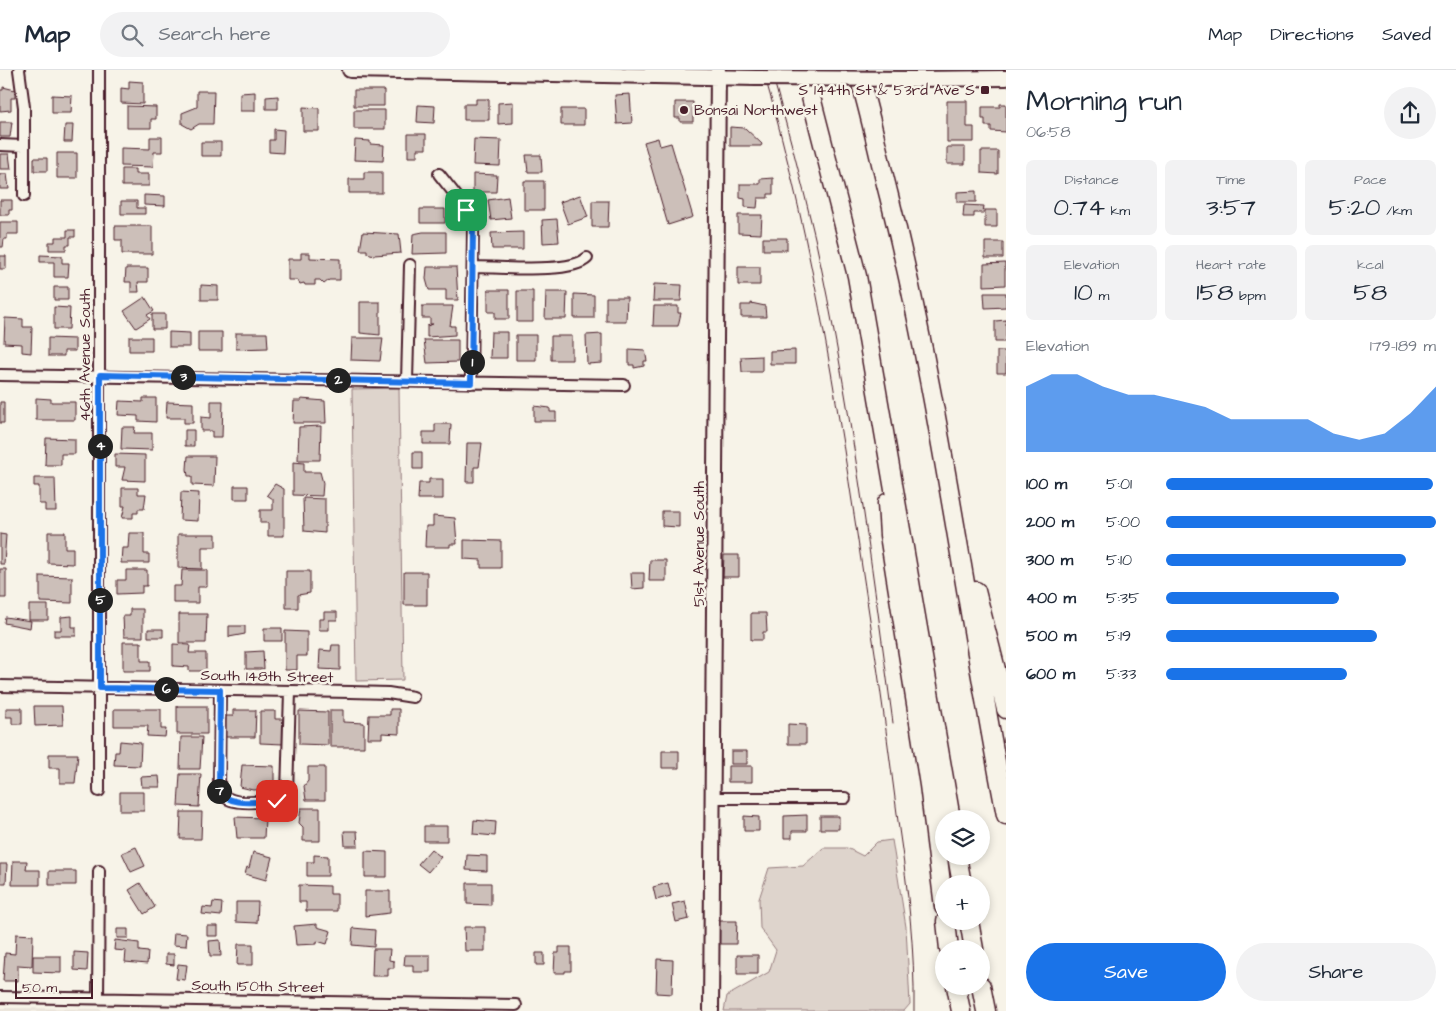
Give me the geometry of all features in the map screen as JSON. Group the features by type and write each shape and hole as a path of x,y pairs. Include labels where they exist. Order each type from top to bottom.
{"highway":[{"path":"804,70 856,276 882,413 949,810"},
{"path":"857,70 904,258 947,476 983,698 1006,815"},
{"path":"882,413 889,535 927,776 940,875"},
{"path":"947,476 1006,709"},
{"path":"958,995 961,1011"},
{"path":"983,995 986,1011"}],"street":[{"path":"19,70 24,107 24,196"},
{"name":"46th Avenue South","path":"99,70 99,791"},
{"path":"350,70 718,74 756,78 915,79 983,74 1006,78"},
{"name":"51st Avenue South","path":"712,1011 718,74"},
{"path":"0,145 24,146"},
{"path":"438,174 472,219 474,267 471,383"},
{"path":"474,267 565,268 581,264 587,258"},
{"path":"407,381 410,265"},
{"path":"0,375 100,375 624,385"},
{"name":"South 148th Street","path":"0,686 388,693 413,697"},
{"path":"220,690 219,790 222,796 232,801 277,801 283,799 286,793 290,692"},
{"path":"713,798 845,798"},
{"path":"98,998 99,871"},
{"name":"South 150th Street","path":"0,997 516,1004"}],"shaded area":[{"path":"399,388 403,680 356,681 352,389"},
{"path":"892,840 906,927 910,1004 904,1011 724,1011 727,996 769,972 776,950 760,928 759,899 769,868 803,866 823,848 847,848 863,856 877,842"},
{"path":"0,1008 101,1009 101,1011 0,1011"}],"building":[{"path":"129,81 143,82 143,104 121,103 121,88 129,89"},
{"path":"3,87 15,90 15,98 11,98 11,110 0,111 0,90 3,90"},
{"path":"354,90 384,90 384,106 354,106"},
{"path":"197,91 214,91 213,124 199,124 191,129 182,124 182,113 197,107"},
{"path":"255,92 255,111 240,111 240,93"},
{"path":"630,94 632,123 617,124 615,95"},
{"path":"52,95 72,96 71,113 52,113"},
{"path":"278,96 278,109 266,109 266,97"},
{"path":"476,99 489,99 489,120 464,120 464,104 476,104"},
{"path":"947,101 967,101 967,127 974,127 974,142 947,142"},
{"path":"513,102 513,123 498,124 498,103"},
{"name":"Bonsai Northwest","path":"675,102 693,102 693,122 680,122 680,118 675,118"},
{"path":"1000,104 1006,104 1006,132 991,131 991,126 985,126 985,119 982,119 982,107 1000,107"},
{"path":"418,105 435,106 434,123 417,122"},
{"path":"127,106 156,107 156,119 151,119 151,128 127,128"},
{"path":"303,107 319,108 319,131 303,131"},
{"path":"561,109 584,109 584,125 561,125"},
{"path":"354,110 385,110 385,129 354,129"},
{"path":"0,122 12,122 10,137 0,137"},
{"path":"65,125 73,125 72,142 64,142"},
{"path":"730,127 745,128 762,144 761,146 730,146"},
{"path":"274,129 284,130 283,153 269,152 269,140 274,140"},
{"path":"408,134 426,134 426,149 417,149 417,157 408,157"},
{"path":"150,137 162,137 162,152 154,152 153,167 121,166 121,148 150,149"},
{"path":"658,138 660,146 671,143 693,217 668,225 644,142"},
{"path":"474,139 501,140 500,166 473,165"},
{"path":"355,140 370,141 370,144 384,145 383,161 354,160"},
{"path":"201,142 221,142 221,156 201,156"},
{"path":"947,147 965,147 965,164 947,164"},
{"path":"981,151 998,151 998,174 981,173"},
{"path":"57,153 77,153 77,178 57,178"},
{"path":"0,154 9,154 11,169 0,169"},
{"path":"526,155 541,155 542,172 528,172"},
{"path":"34,158 47,158 47,171 34,171"},
{"path":"122,169 135,169 135,174 149,174 149,186 122,186"},
{"path":"364,172 382,172 382,193 349,193 349,179 364,179"},
{"path":"0,174 7,174 9,189 0,189"},
{"path":"473,174 497,175 496,192 473,192"},
{"path":"773,178 773,194 768,194 768,198 758,198 757,208 745,207 745,199 740,198 740,184 760,184 760,179"},
{"path":"524,181 544,181 544,210 524,210"},
{"path":"976,191 976,202 957,202 957,192"},
{"path":"144,195 165,196 165,206 144,205"},
{"path":"580,195 588,217 568,224 560,202"},
{"path":"508,197 511,218 491,220 488,200"},
{"path":"0,200 12,200 12,210 9,210 9,215 0,215"},
{"path":"121,201 137,201 137,208 145,208 145,214 121,214"},
{"path":"592,201 609,201 608,227 592,227"},
{"path":"964,205 984,206 983,213 974,213 974,217 963,217"},
{"path":"420,209 445,209 445,223 420,223"},
{"path":"985,210 997,210 997,227 985,227"},
{"path":"738,215 762,215 761,234 738,233"},
{"path":"557,219 559,242 543,243 542,220"},
{"path":"0,222 18,222 18,234 7,234 3,247 0,247"},
{"path":"115,226 152,226 152,254 122,254 122,240 115,240"},
{"path":"67,230 75,230 75,237 70,237 70,245 66,245 66,250 49,250 49,242 55,242 55,237 67,237"},
{"path":"363,232 399,234 401,253 374,255 367,253 367,250 360,250"},
{"path":"446,232 446,253 412,254 413,234"},
{"path":"523,232 523,249 492,249 491,233"},
{"path":"763,238 787,238 787,250 763,250"},
{"path":"985,242 1003,242 1003,258 985,258"},
{"path":"301,253 310,253 310,258 340,259 340,280 329,280 324,284 320,280 315,280 315,285 305,285 304,283 300,284 297,280 288,280 288,259 301,259"},
{"path":"40,255 62,256 62,263 69,263 68,277 54,277 54,262 40,262"},
{"path":"0,256 6,256 6,269 0,269"},
{"path":"1005,263 1005,285 984,286 984,264"},
{"path":"427,267 456,267 458,300 446,300 446,290 429,290 426,279"},
{"path":"738,267 760,267 760,285 738,285"},
{"path":"126,268 148,268 148,282 138,282 139,292 131,292 131,282 125,282"},
{"path":"654,284 682,285 681,301 653,301"},
{"path":"201,285 218,286 218,300 201,300"},
{"path":"54,287 68,287 68,300 54,300"},
{"path":"488,290 509,290 509,319 495,319 495,312 488,312"},
{"path":"517,291 533,291 533,322 517,322"},
{"path":"546,292 567,292 566,319 545,319"},
{"path":"984,293 1006,293 1006,307 985,308"},
{"path":"574,294 594,295 594,318 574,318"},
{"path":"145,297 154,311 147,315 150,319 136,328 124,311"},
{"path":"606,297 627,297 626,321 606,321"},
{"path":"360,302 380,302 380,335 360,333"},
{"path":"751,303 765,306 766,317 741,317 741,305 751,305"},
{"path":"422,306 453,306 450,326 455,326 455,335 427,337 427,326 433,324 430,324 430,318 422,318"},
{"path":"654,306 678,306 678,313 681,313 678,326 653,326"},
{"path":"54,307 70,308 69,329 54,329"},
{"path":"152,314 165,314 165,329 152,329"},
{"path":"5,318 23,319 23,327 32,327 31,353 22,352 22,344 4,343"},
{"path":"1006,320 1006,342 995,342 995,321"},
{"path":"169,332 190,333 190,347 169,347"},
{"path":"198,332 222,332 222,351 198,351"},
{"path":"491,332 507,332 507,358 490,358"},
{"path":"236,333 267,333 268,348 236,349"},
{"path":"602,334 602,363 587,364 586,335"},
{"path":"516,335 536,335 536,360 516,360"},
{"path":"551,336 572,336 572,360 551,360"},
{"path":"129,337 152,337 152,351 129,351"},
{"path":"48,338 75,339 75,351 64,351 64,356 48,356"},
{"path":"352,338 383,338 380,361 351,360"},
{"path":"424,340 458,340 458,362 427,363"},
{"path":"629,349 645,350 647,361 644,361 644,366 634,368 634,365 629,365"},
{"path":"795,350 795,364 770,364 770,351"},
{"path":"997,351 1006,351 1006,373 997,373"},
{"path":"762,356 762,372 742,372 741,357"},
{"path":"36,398 51,399 51,402 75,402 75,420 36,420"},
{"path":"143,398 156,398 156,422 138,421 138,416 118,415 119,401 143,402"},
{"path":"301,399 325,401 326,423 293,423 294,401 301,401"},
{"path":"211,401 223,401 222,437 212,437 212,431 201,431 201,417 211,418"},
{"path":"0,402 4,402 4,423 0,423"},
{"path":"167,402 193,403 193,423 184,423 184,418 166,418"},
{"path":"534,406 550,408 550,412 556,412 556,421 534,421"},
{"path":"435,424 451,424 450,444 423,444 423,432 435,432"},
{"path":"321,426 320,460 298,460 299,427"},
{"path":"122,427 135,427 134,433 152,433 152,450 121,449"},
{"path":"185,430 194,430 194,446 185,446"},
{"path":"46,438 75,439 75,454 61,454 61,465 45,465"},
{"path":"467,443 482,443 479,467 474,467 474,482 466,482"},
{"path":"413,452 422,452 422,469 413,469"},
{"path":"115,454 145,455 145,481 122,480 125,467 115,467"},
{"path":"188,456 215,456 214,486 192,485 192,476 188,476 187,469"},
{"path":"293,462 304,463 304,472 320,472 323,483 322,496 293,495"},
{"path":"34,478 55,478 56,511 45,511 45,504 39,504 39,486 34,486"},
{"path":"429,479 443,479 443,499 418,499 419,483 429,483"},
{"path":"275,484 284,489 284,536 268,536 268,523 260,523 260,510 273,510 273,499 267,495"},
{"path":"234,486 248,486 248,499 234,499"},
{"path":"122,488 138,488 138,494 146,494 144,509 138,509 138,513 133,513 133,518 122,518 125,506 122,506"},
{"path":"181,492 199,493 198,521 180,520"},
{"path":"303,498 325,499 325,533 304,531"},
{"path":"662,511 679,511 679,527 662,526"},
{"path":"433,516 455,518 457,544 450,544 450,547 425,547 426,526 433,526"},
{"path":"48,532 65,532 65,548 73,548 73,564 48,563"},
{"path":"129,533 144,533 144,554 149,554 149,563 121,563 122,548 128,548"},
{"path":"0,534 6,535 4,564 0,564"},
{"path":"178,534 216,534 216,547 202,547 202,569 178,568"},
{"path":"464,540 501,541 501,568 481,568 481,560 464,559"},
{"path":"724,555 739,555 739,577 723,577"},
{"path":"650,560 666,560 666,581 649,581"},
{"path":"0,569 6,569 6,598 0,598"},
{"path":"126,570 147,570 147,586 142,586 142,593 117,594 117,580 126,580"},
{"path":"182,570 207,570 207,587 198,587 198,603 173,603 173,586 181,586"},
{"path":"286,571 310,571 310,593 298,595 298,608 286,608"},
{"path":"404,572 427,572 427,605 404,605"},
{"path":"631,573 644,573 644,588 632,589"},
{"path":"40,576 72,577 72,603 40,602"},
{"path":"29,605 48,605 48,620 29,620"},
{"path":"130,609 143,609 143,637 124,637 123,616 130,616"},
{"path":"324,612 337,612 337,620 329,620 329,630 319,630 319,619 324,619"},
{"path":"751,613 766,613 767,632 763,632 763,640 751,640"},
{"path":"179,614 207,614 206,643 179,643"},
{"path":"72,616 72,627 76,627 76,636 54,636 54,630 61,630 61,617"},
{"path":"5,617 31,621 30,628 4,623"},
{"path":"229,626 245,626 245,634 229,637"},
{"path":"264,628 282,628 282,641 264,641"},
{"path":"148,629 163,629 163,637 148,637"},
{"path":"285,631 307,632 307,656 297,656 297,670 285,670"},
{"path":"123,642 141,642 141,661 150,661 150,671 123,671"},
{"path":"173,644 190,645 189,653 206,653 206,671 189,671 189,667 173,666"},
{"path":"332,645 340,645 340,670 319,669 320,650 331,651"},
{"path":"263,651 264,669 246,669 246,652"},
{"path":"34,706 62,706 63,725 35,726"},
{"path":"177,706 207,706 207,734 177,734"},
{"path":"6,708 22,708 22,724 12,724 12,717 6,717"},
{"path":"114,709 161,709 161,729 166,729 165,737 147,736 148,726 114,726"},
{"path":"390,709 399,709 399,734 382,733 382,738 368,738 369,715 390,715"},
{"path":"233,710 256,710 255,737 225,737 225,716 233,716"},
{"path":"330,710 343,710 343,722 364,723 364,747 330,747"},
{"path":"260,711 275,711 275,719 283,719 283,744 260,743"},
{"path":"299,711 328,712 328,745 299,744"},
{"path":"788,724 806,725 806,744 788,744"},
{"path":"181,737 202,737 200,769 180,769"},
{"path":"120,741 141,743 140,766 114,765 115,752 119,752"},
{"path":"662,751 679,751 679,768 662,768"},
{"path":"731,751 747,751 747,764 731,764"},
{"path":"49,754 78,754 75,783 60,783 60,768 49,768"},
{"path":"242,765 274,766 274,782 271,781 271,789 253,790 240,787"},
{"path":"728,766 752,766 752,782 728,782"},
{"path":"308,767 325,767 325,800 306,800 304,786 308,781"},
{"path":"180,774 201,774 199,807 178,806"},
{"path":"159,776 160,787 142,787 141,777"},
{"path":"120,792 144,792 144,811 120,811"},
{"path":"301,808 320,808 320,841 303,841 303,827 299,823"},
{"path":"181,812 202,812 201,839 180,839"},
{"path":"807,815 807,831 792,831 792,838 784,838 784,816"},
{"path":"744,816 759,817 759,831 744,831"},
{"path":"820,816 839,816 839,829 820,829"},
{"path":"235,817 265,818 264,838 237,838"},
{"path":"474,820 496,822 495,836 473,834"},
{"path":"424,826 447,826 447,841 424,841"},
{"path":"344,831 357,831 358,846 345,846"},
{"path":"136,847 145,866 131,872 122,853"},
{"path":"431,849 441,857 428,872 418,864"},
{"path":"365,851 387,852 387,877 365,877"},
{"path":"253,852 272,857 266,880 245,874 247,867 249,868"},
{"path":"314,855 328,856 328,876 307,876 307,862 314,862"},
{"path":"467,855 487,856 487,871 466,870"},
{"path":"13,861 27,861 26,870 40,870 40,885 12,885"},
{"path":"0,864 7,864 6,883 0,883"},
{"path":"49,871 76,871 76,885 49,885"},
{"path":"140,883 155,907 144,914 129,890"},
{"path":"467,883 491,883 491,905 467,904"},
{"path":"668,883 671,896 656,900 653,887"},
{"path":"299,885 330,886 330,894 337,894 337,911 306,911 306,902 299,902"},
{"path":"365,891 390,891 390,913 365,916"},
{"path":"685,901 689,919 676,922 672,904"},
{"path":"213,902 222,903 221,916 202,914 203,907 212,908"},
{"path":"236,902 258,902 257,923 236,922"},
{"path":"719,921 737,921 736,944 719,944"},
{"path":"317,924 317,927 331,931 327,944 317,941 317,944 296,945 294,926"},
{"path":"207,926 218,926 218,936 207,936"},
{"path":"464,927 485,927 485,951 465,951"},
{"path":"353,928 375,930 374,947 352,945"},
{"path":"117,929 128,929 128,938 117,938"},
{"path":"174,933 187,934 186,946 173,945"},
{"path":"16,934 33,935 32,966 18,965 18,981 3,981 5,953 15,954"},
{"path":"115,940 139,943 139,951 148,952 147,964 125,962 126,951 114,950"},
{"path":"220,940 221,956 210,956 209,941"},
{"path":"238,944 253,944 253,965 237,965"},
{"path":"559,947 571,947 571,971 554,973 555,953 559,953"},
{"path":"373,949 390,949 389,960 394,961 394,968 388,968 388,976 372,976"},
{"path":"74,952 88,953 87,971 74,970"},
{"path":"536,953 544,953 544,965 536,965"},
{"path":"166,954 174,954 174,965 166,964"},
{"path":"405,955 430,955 430,972 413,972 413,965 404,965"},
{"path":"737,955 758,955 758,974 737,974"},
{"path":"33,956 61,956 61,973 33,972"},
{"path":"657,959 673,960 672,994 656,993"},
{"path":"178,964 187,965 185,980 176,979"}],"tram line":[{"path":"763,70 782,138 813,274 838,412 878,672 905,875 912,943 914,1011"},
{"path":"771,70 815,238 839,358 859,480 893,723"}],"place":[{"name":"S 144th St & 53rd Ave S","path":"985,90"},
{"name":"Bonsai Northwest","path":"684,110"}],"route":[{"path":"277,801 232,801 222,796 219,790 220,690 100,688 100,375 471,383 474,267 473,228 472,219 466,210"}]}
